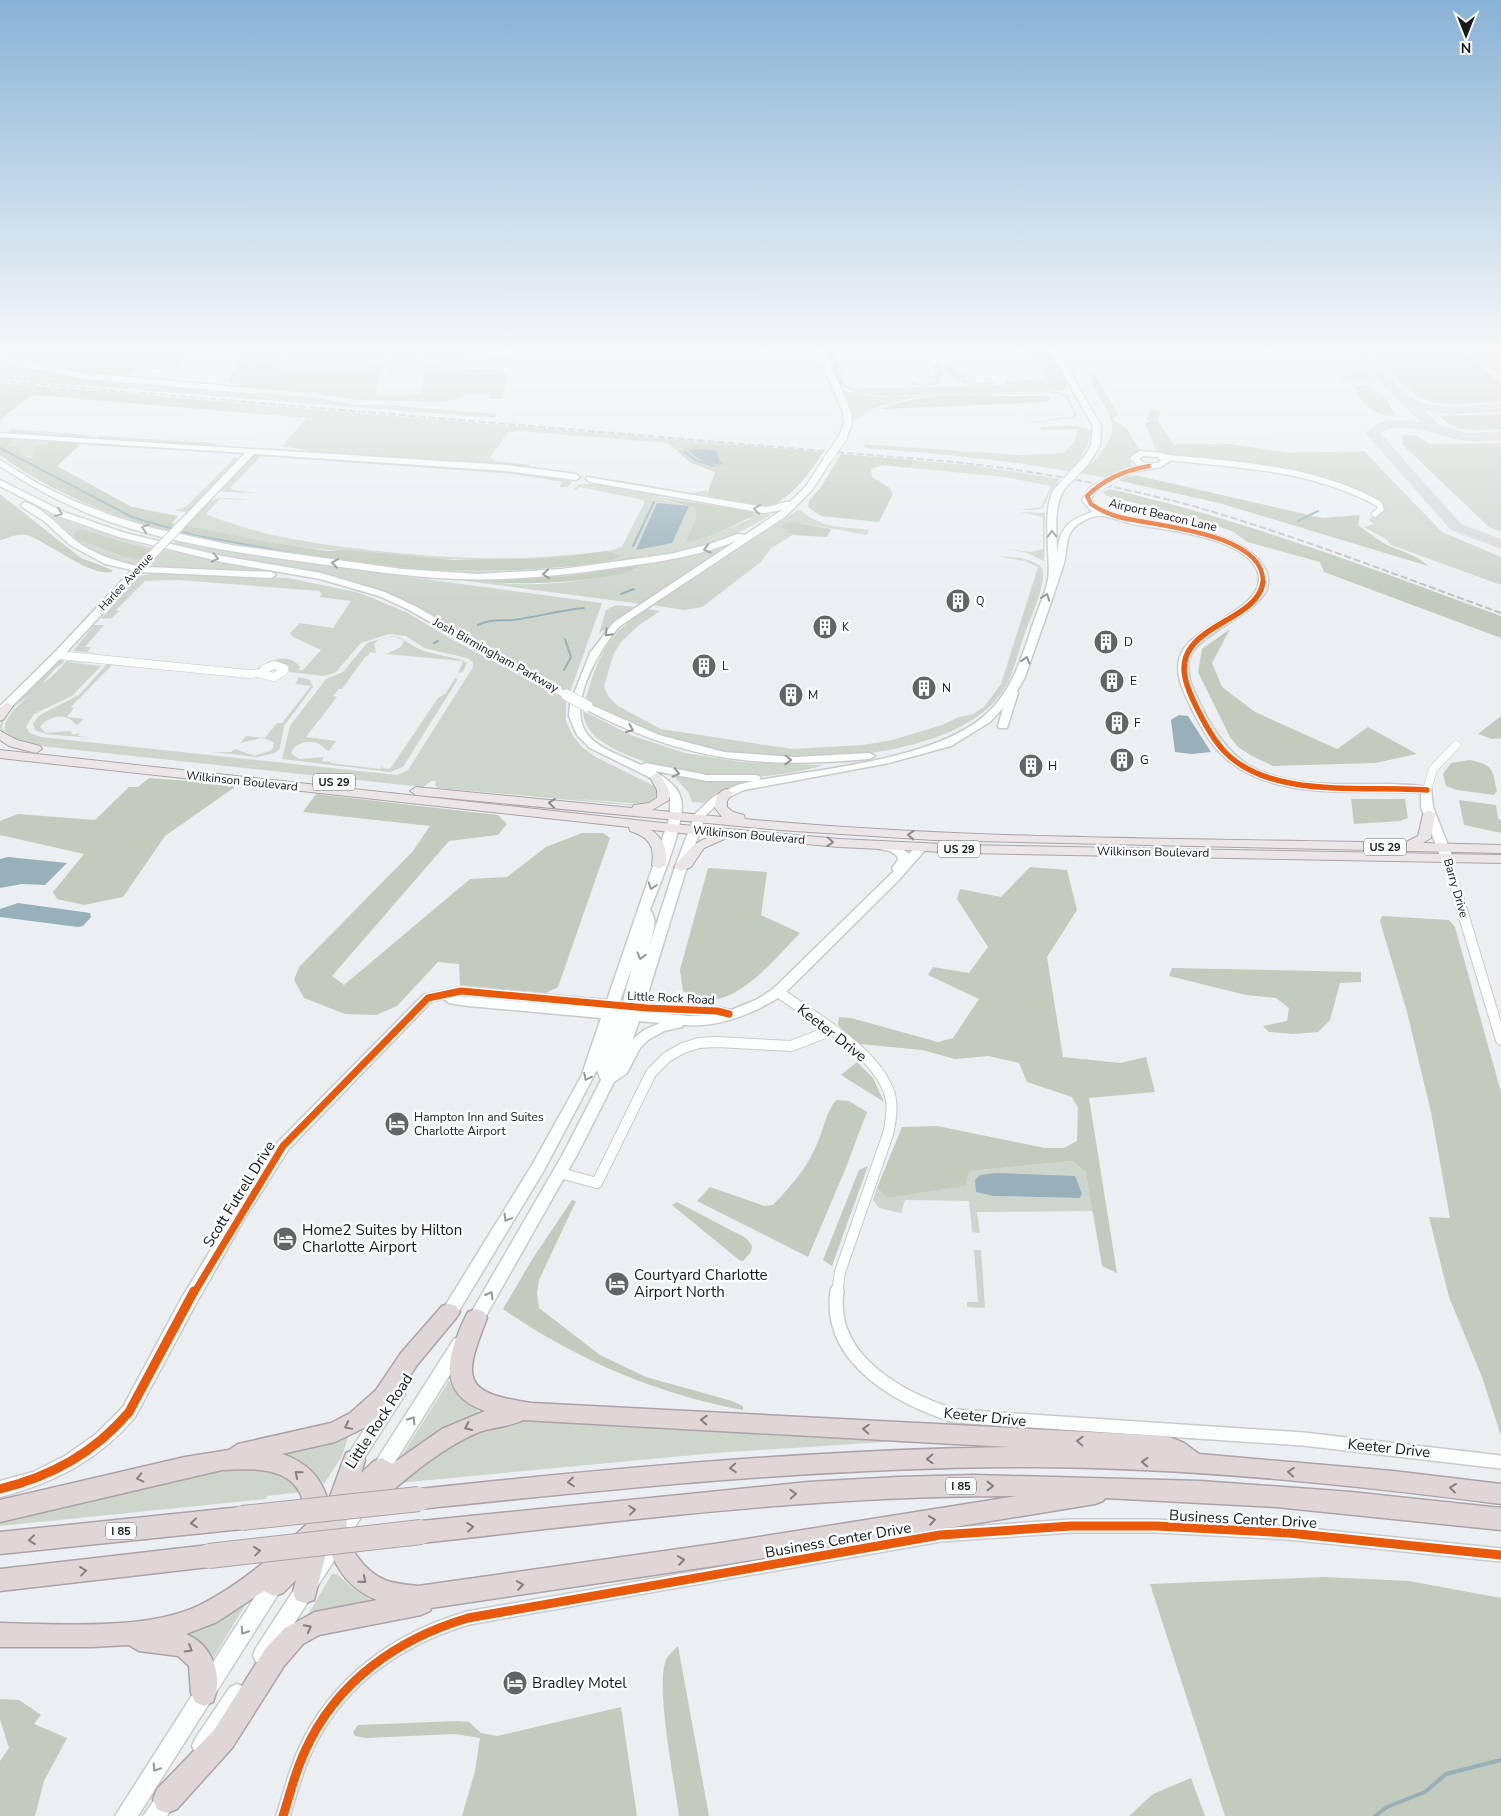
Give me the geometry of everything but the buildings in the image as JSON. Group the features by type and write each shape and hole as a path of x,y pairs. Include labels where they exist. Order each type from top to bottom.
{"highway":[{"path":"0,1511 346,1427 371,1411 384,1397 409,1359 449,1312"},
{"path":"476,1318 460,1363 464,1384 476,1398 487,1403 532,1412 1166,1446 1176,1450 1194,1464"},
{"path":"0,1635 90,1635 156,1630 197,1619 236,1597 437,1444 455,1433 488,1418 532,1412"},
{"name":"I 85","path":"0,1543 614,1478 776,1465 1031,1457 1194,1464 1400,1481 1501,1494"},
{"path":"179,1469 225,1461 255,1460 288,1466 300,1474 309,1484 327,1527 348,1564 360,1579 372,1588 401,1597 418,1598 454,1595 1135,1488"},
{"path":"305,1592 327,1527 354,1460"},
{"path":"274,1586 382,1468"},
{"name":"I 85","path":"0,1580 421,1532 779,1495 895,1487 1068,1486 1135,1488 1325,1499 1501,1519"},
{"path":"160,1808 223,1739 275,1657 294,1636 315,1624 454,1595"},
{"path":"90,1635 172,1642 184,1646 196,1654 204,1666 204,1693"}],"main road":[{"path":"790,776 707,778 629,762 607,754 591,744 576,724 574,714 588,662 594,651 618,624 783,514 802,496 844,432"},
{"name":"Josh Birmingham Parkway","path":"790,776 889,760 931,749 964,735 986,720 1014,690 1052,579 1053,500 1062,485 1091,456 1097,441 1097,432"},
{"path":"1,435 506,468 573,478 582,483 590,479 764,510 778,509 802,496"},
{"name":"Harlee Avenue","path":"4,709 58,655 252,451"},
{"path":"1130,470 1135,461 1134,456 1142,453 1154,453 1164,460"},
{"name":"Airport Beacon Lane","path":"1164,460 1150,466 1130,470 1116,477 1092,490 1086,500 1090,506 1099,512 1183,528 1217,538 1240,549 1260,566 1264,582 1258,598 1193,643 1182,665 1184,680 1188,689 1225,752 1257,773 1295,784 1401,786 1427,790"},
{"path":"1135,461 1150,466"},
{"path":"0,462 31,483 72,503 121,521 167,534 275,555 437,575 549,574 676,556 731,541 783,514"},
{"name":"Josh Birmingham Parkway","path":"0,483 61,514 112,532 194,554 340,580 382,594 639,733 690,750 741,758 794,761 871,756 918,746 960,731 993,712"},
{"path":"0,488 40,514 84,550 108,562 139,569 299,578 366,593 433,620"},
{"path":"1052,579 1063,558 1062,545 1067,527 1076,520 1099,512"},
{"path":"1003,726 1014,690"},
{"path":"0,716 4,709"},
{"path":"0,735 13,743 36,749"},
{"name":"Wilkinson Boulevard","path":"0,745 217,773"},
{"name":"Wilkinson Boulevard","path":"0,754 217,773 674,822 743,836 883,846 921,848 1445,853 1501,849"},
{"path":"624,1011 649,922 648,914 644,911 674,822 677,807 675,796 669,787 656,777 629,762"},
{"path":"624,1011 696,825 707,806 727,793 749,784 790,776"},
{"path":"598,814 645,808 663,800 664,794 656,777"},
{"name":"Barry Drive","path":"1427,790 1429,814 1445,853"},
{"path":"727,793 720,805 726,814 779,826"},
{"path":"598,814 650,834 660,847 659,865"},
{"path":"1398,847 1412,845 1424,838 1429,814"},
{"name":"Wilkinson Boulevard","path":"696,825 779,826 963,837 1398,847 1501,859"},
{"path":"681,867 703,842 719,837 743,836"},
{"path":"921,848 936,843 1116,846 1126,842"},
{"path":"883,846 897,849 904,856 904,860 895,876"},
{"name":"Little Rock Road","path":"624,1011 703,1015 718,1020 729,1014 761,1003 778,992 921,848"},
{"name":"Little Rock Road","path":"895,876 904,876 930,851 942,848"},
{"name":"Scott Futrell Drive","path":"0,1490 31,1481 61,1468 99,1444 120,1424 129,1412 187,1304 238,1217 283,1146 421,1004 432,996 448,995 461,991 624,1011"},
{"path":"448,995 457,1000 537,1008 624,1011"},
{"path":"537,1008 593,1021 599,1028 597,1040 600,1045"},
{"name":"Little Rock Road","path":"354,1460 449,1312 554,1140 588,1077 600,1045 624,1011"},
{"name":"Little Rock Road","path":"382,1468 476,1318 560,1173 609,1079 624,1011"},
{"path":"609,1079 621,1072 634,1047 650,1032 703,1015"},
{"path":"126,1816 274,1586"},
{"path":"160,1808 305,1592"}],"street":[{"path":"1164,460 1264,466 1317,478 1379,504 1381,509 1375,514"},
{"path":"58,655 240,674 261,672"},
{"name":"Barry Drive","path":"1427,790 1433,769 1456,745"},
{"name":"Barry Drive","path":"1445,853 1501,1040"},
{"name":"Keeter Drive","path":"778,992 868,1060 884,1081 891,1102 892,1113 888,1134 836,1287 836,1301 844,1334 852,1350 862,1364 891,1389 929,1409 955,1416 1302,1439 1501,1462"},
{"path":"560,1173 597,1184 651,1073 661,1061 682,1048 715,1041 793,1046 830,1031"},
{"name":"Business Center Drive","path":"283,1816 309,1741 322,1719 345,1690 378,1659 421,1633 468,1618 940,1535 1072,1526 1156,1526 1289,1533 1501,1555"}],"shaded area":[{"path":"46,432 89,436 85,438 6,433"},
{"path":"295,432 511,432 508,432 490,458 496,461 531,465 529,468 334,455 282,446"},
{"path":"529,432 583,432 742,445 693,444 677,451 668,443"},
{"path":"1077,432 1091,432 1087,447 1079,461 1091,464 1109,441 1112,432 1129,432 1139,450 1131,457 1131,465 1111,476 1116,480 992,460 866,448 862,444 1018,455 1064,453 1075,441"},
{"path":"1149,432 1165,432 1174,445 1229,444 1290,453 1364,451 1442,532 1501,557 1501,585 1391,545 1386,539 1364,527 1374,524 1368,519 1383,513 1384,506 1377,500 1331,481 1290,469 1247,462 1176,458 1160,454 1156,450"},
{"path":"1402,435 1415,435 1431,445 1501,443 1501,532 1489,527 1407,449 1403,445"},
{"path":"99,436 216,444 211,447 96,439"},
{"path":"0,437 15,437 9,446 17,447 24,455 30,458 33,457 36,447 41,445 62,441 79,443 80,445 57,466 132,507 178,516 172,523 274,543 327,551 346,550 454,560 551,558 606,551 624,556 568,567 502,571 406,568 311,556 170,529 168,531 102,510 39,480 0,455"},
{"path":"15,437 82,442 80,445 64,442 36,447 33,457 23,455 20,450 8,446"},
{"path":"91,442 243,453 243,454 88,445"},
{"path":"693,444 742,445 823,452 807,475 787,497 772,505 749,506 707,495 715,472 691,463 677,451"},
{"path":"254,454 502,468 562,477 572,482 568,487 559,487 562,482 513,474 261,456 230,488 257,493 218,490"},
{"path":"841,454 913,460 911,468 883,465 871,469 872,477 890,488 893,494 879,522 821,516 808,507 809,501 821,487"},
{"path":"235,457 238,460 189,512 174,511 187,506"},
{"path":"913,460 978,466 1060,479 1050,492 1043,508 1020,510 1041,507 1051,486 1004,477 911,468"},
{"path":"1135,475 1322,518 1360,515 1358,525 1361,528 1387,545 1414,556 1428,566 1219,503 1116,480"},
{"path":"611,479 693,493 707,490 707,495 715,499 624,485"},
{"path":"580,484 599,484 724,507 657,496 663,500 695,508 696,519 686,540 715,534 750,519 745,511 770,515 736,534 681,551 590,565 508,573 430,571 390,567 248,546 168,531 170,529 240,543 333,558 456,570 523,571 589,564 622,557 619,554 602,552 622,546 644,504 644,500 579,487 576,490 573,489"},
{"path":"1109,489 1159,501 1258,530 1356,563 1501,616 1501,638 1324,572 1320,562 1247,542 1234,532 1192,517 1107,496 1103,492"},
{"path":"0,494 81,558 113,570 111,572 102,572 92,569 27,535 17,535 0,540"},
{"path":"656,497 745,510 753,513 753,516 715,534 689,542 686,540 696,519 695,508"},
{"path":"225,498 250,500 220,499 206,514 282,537 321,544 387,552 489,558 586,554 551,558 484,560 409,558 289,546 185,526 206,504 217,499"},
{"path":"798,510 824,523 869,530 867,535 801,523 789,523 788,533 793,535 771,548 761,562 702,607 684,610 652,605"},
{"path":"1020,512 1045,513 1044,561 1025,552 998,548 1031,552 1043,549 1043,517"},
{"path":"49,514 152,548 151,550 82,529 77,539 121,556 141,560 134,566 101,556 80,545 45,515"},
{"path":"794,522 831,529 827,537 793,535 788,533 787,529 781,528 784,524"},
{"path":"82,529 151,550 141,560 121,556 77,539 74,534"},
{"path":"178,540 327,566 602,603 570,692 415,605 372,587 327,575 171,545"},
{"path":"722,549 693,572 641,604 452,579 553,575 620,568 568,576 489,581 542,584 584,580 637,569 631,566"},
{"path":"163,550 289,573 153,567 151,560"},
{"path":"996,556 1027,560 1038,564 1042,568 1042,582 1037,602 1013,670 1001,694 970,721 937,737 899,748 859,755 776,758 739,755 693,747 661,737 611,717 585,701 595,671 606,648 622,628 647,609 660,611 638,626 621,642 614,653 604,686 608,696 618,706 661,729 792,749 863,745 892,740 942,725 959,717 973,714 984,707 1001,684 1038,567 1025,561"},
{"path":"631,566 638,567 628,572 611,576 565,582 500,583 488,581 568,576"},
{"path":"159,572 288,578 360,593 408,613 451,639 566,700 566,721 573,736 581,746 594,756 658,788 657,801 642,804 566,798 638,805 654,803 636,806 438,788 435,786 436,781 431,781 423,787 49,747 19,743 17,740 24,741 14,738 5,731 6,723 19,704 52,677 66,661 93,663 67,662 101,666 72,696 34,714 26,727 30,733 41,737 397,775 408,770 473,667 473,662 467,658 424,648 406,636 389,634 361,643 335,673 323,676 289,672 289,666 277,663 257,669 266,663 284,658 295,662 300,667 299,670 303,670 321,650 293,637 290,633 300,623 333,628 351,601 319,597 322,594 319,591 178,580 145,581 116,610 119,611 112,618 101,619 139,576"},
{"path":"616,605 635,607 599,634 606,610"},
{"path":"94,625 104,625 85,647 91,647 87,652 116,656 73,651"},
{"path":"1230,629 1212,663 1222,687 1255,712 1337,749 1368,727 1417,754 1375,763 1273,766 1238,747 1230,737 1198,672 1202,649"},
{"path":"397,637 423,650 462,660 467,663 463,672 458,673 463,661 386,654 401,647 404,641"},
{"path":"380,639 374,644 376,653 370,652 368,656 371,657 366,656 342,689 339,689 333,696 337,697 306,737 336,741 329,751 319,744 307,742 299,744 291,753 299,759 324,757 322,761 329,762 331,760 330,763 380,769 383,765 382,768 390,769 438,698 446,693 455,678 458,679 403,767 390,772 282,759 290,726 326,679 343,672 367,643"},
{"path":"61,660 64,661 40,687 13,708 17,703"},
{"path":"107,664 142,668 112,665 71,707 74,708 67,717 84,719 77,725 69,719 56,717 45,722 40,727 46,733 69,731 72,732 71,735 80,733 78,736 91,738 46,734 35,730 33,723 40,715 79,695"},
{"path":"299,677 310,680 313,687 284,726 280,748 275,753 257,757 213,752 231,752 235,749 255,756 272,750 274,743 261,738 240,743 246,736 265,738 277,723 282,723 311,686 295,684"},
{"path":"583,711 633,736 685,753 742,762 823,765 786,774 742,778 718,777 682,771 637,759 616,750 599,739 587,726"},
{"path":"1501,716 1501,738 1492,739 1478,734"},
{"path":"6,717 2,728 6,734 3,734 0,727"},
{"path":"1470,760 1484,764 1491,769 1497,791 1494,795 1457,790 1446,786 1443,774 1451,763"},
{"path":"673,775 742,782 715,795 704,803 692,802 689,793"},
{"path":"149,778 230,784 235,787 165,836 123,897 84,905 57,899 53,892 84,854 0,835 0,821 18,814 95,820 129,787 138,787"},
{"path":"316,794 498,815 507,824 498,835 449,841 332,976 344,985 470,879 507,877 546,847 582,833 603,833 610,838 558,987 546,993 460,985 459,964 438,962 397,1006 376,1015 345,1014 304,998 294,980 299,967 413,851 430,826 303,812"},
{"path":"1351,799 1405,799 1408,818 1400,821 1354,824"},
{"path":"1459,800 1496,805 1498,819 1501,820 1501,833 1464,825"},
{"path":"1030,867 1067,870 1077,910 1047,957 1063,1057 1120,1063 1146,1057 1155,1092 1089,1098 1117,1273 1102,1266 1086,1173 1073,1161 969,1171 965,1186 888,1198 877,1188 902,1127 937,1126 1045,1148 1064,1148 1077,1141 1078,1108 1072,1097 1027,1082 1019,1063 988,1056 955,1059 922,1050 860,1044 838,1025 839,1017 851,1018 938,1042 953,1038 979,999 928,975 933,967 969,973 988,947 957,899 960,889 1001,897"},
{"path":"708,868 767,872 761,915 800,933 756,978 742,988 715,1000 700,1000 683,991 680,970"},
{"path":"1382,916 1449,920 1455,927 1501,1092 1501,1436 1482,1377 1449,1297 1429,1217 1450,1218 1431,1112 1407,1012 1380,921"},
{"path":"1172,968 1361,972 1361,982 1340,983 1330,1020 1318,1032 1293,1034 1269,1032 1263,1026 1287,1021 1289,1008 1276,998 1246,995 1169,976"},
{"path":"857,1062 873,1078 884,1102 841,1075"},
{"path":"836,1100 849,1101 867,1112 808,1257 697,1201 710,1187 765,1206 773,1205 810,1158 828,1114"},
{"path":"1073,1161 1086,1173 1093,1211 977,1212 980,1233 972,1232 969,1201 905,1200 901,1213 879,1208 873,1200 877,1188 888,1198 964,1186 968,1171","holes":["976,1192 1082,1194 1080,1198 993,1196"]},
{"path":"868,1166 832,1266 823,1260 859,1170"},
{"path":"572,1200 576,1201 539,1280 537,1294 539,1308 600,1355 646,1377 732,1401 743,1406 743,1410 679,1394 618,1372 559,1344 503,1309 533,1258"},
{"path":"677,1202 746,1238 752,1246 751,1252 743,1261 739,1260 672,1205"},
{"path":"974,1250 981,1250 985,1308 967,1307 967,1302 978,1302"},
{"path":"449,1381 457,1395 477,1410 479,1415 404,1458 403,1454"},
{"path":"535,1419 886,1438 884,1442 715,1453 398,1483 452,1441 503,1421"},
{"path":"349,1434 342,1456 324,1484 304,1464 279,1453"},
{"path":"232,1468 271,1471 287,1478 302,1492 267,1496 266,1499 0,1526 0,1517"},
{"path":"332,1574 337,1574 352,1588 371,1600 370,1605 307,1616"},
{"path":"1324,1577 1409,1581 1501,1598 1501,1816 1225,1816 1150,1584"},
{"path":"247,1602 214,1657 199,1641 180,1634"},
{"path":"678,1646 709,1816 679,1816 667,1736 663,1691 663,1673 666,1660"},
{"path":"0,1699 19,1700 41,1715 34,1724 67,1738 44,1781 35,1816 0,1816 0,1761 9,1748 0,1719"},
{"path":"621,1707 637,1816 462,1816 475,1771 480,1738 455,1734 366,1738 355,1736 353,1732 358,1725 457,1721 469,1722 481,1733 497,1736"},
{"path":"1191,1778 1205,1816 1129,1816 1153,1794"}],"water":[{"path":"689,450 717,451 718,458 724,464 705,462"},
{"path":"657,503 689,506 672,543 636,550"},
{"path":"1179,715 1188,716 1211,752 1192,754 1175,752 1171,720"},
{"path":"8,857 67,863 45,885 22,884 0,888 0,859"},
{"path":"18,903 90,913 91,917 83,926 78,927 0,917 0,909"},
{"path":"996,1173 1075,1176 1082,1194 1080,1198 993,1196 976,1192 975,1180 980,1175"}],"waterway":[{"path":"0,448 132,517 193,535 297,554"},
{"path":"685,452 695,460 714,466"},
{"path":"633,546 654,502"},
{"path":"1298,521 1318,511"},
{"path":"621,594 634,589"},
{"path":"478,625 491,621 513,620 584,608"},
{"path":"564,670 571,657 565,639"},
{"path":"434,643 438,641"},
{"path":"1375,1816 1387,1807 1425,1792 1446,1774 1501,1760"}],"taxiway":[{"path":"1374,432 1373,433 1456,527 1501,544"},
{"path":"1446,432 1467,437 1501,436"}],"railway":[{"path":"598,432 954,462 1044,474 1104,485 1193,506 1271,530 1501,613"}],"cycle path":[{"path":"1149,466 1124,472 1099,485 1087,496 1091,504 1101,511 1117,516 1203,533 1217,538 1244,552 1262,571 1263,584 1258,598 1246,608 1204,634 1192,645 1185,657 1183,672 1188,689 1204,722 1225,752 1245,767 1268,777 1294,783 1321,786 1427,790"},
{"path":"0,1489 37,1478 71,1462 102,1440 116,1427 129,1412 187,1304 238,1217 283,1146 428,998 461,991 647,1008 717,1011 729,1014"},
{"path":"283,1816 305,1749 323,1718 339,1697 376,1662 397,1648 419,1636 468,1618 940,1535 1071,1526 1156,1526 1289,1533 1501,1555"}],"place":[{"name":"Q","path":"958,601"},
{"name":"K","path":"825,627"},
{"name":"D","path":"1106,642"},
{"name":"L","path":"704,666"},
{"name":"E","path":"1112,681"},
{"name":"N","path":"924,688"},
{"name":"M","path":"791,695"},
{"name":"F","path":"1117,723"},
{"name":"G","path":"1122,760"},
{"name":"H","path":"1031,766"},
{"name":"Hampton Inn and Suites Charlotte Airport","path":"397,1124"},
{"name":"Home2 Suites by Hilton Charlotte Airport","path":"285,1239"},
{"name":"Courtyard Charlotte Airport North","path":"617,1284"},
{"name":"Bradley Motel","path":"515,1683"}]}
